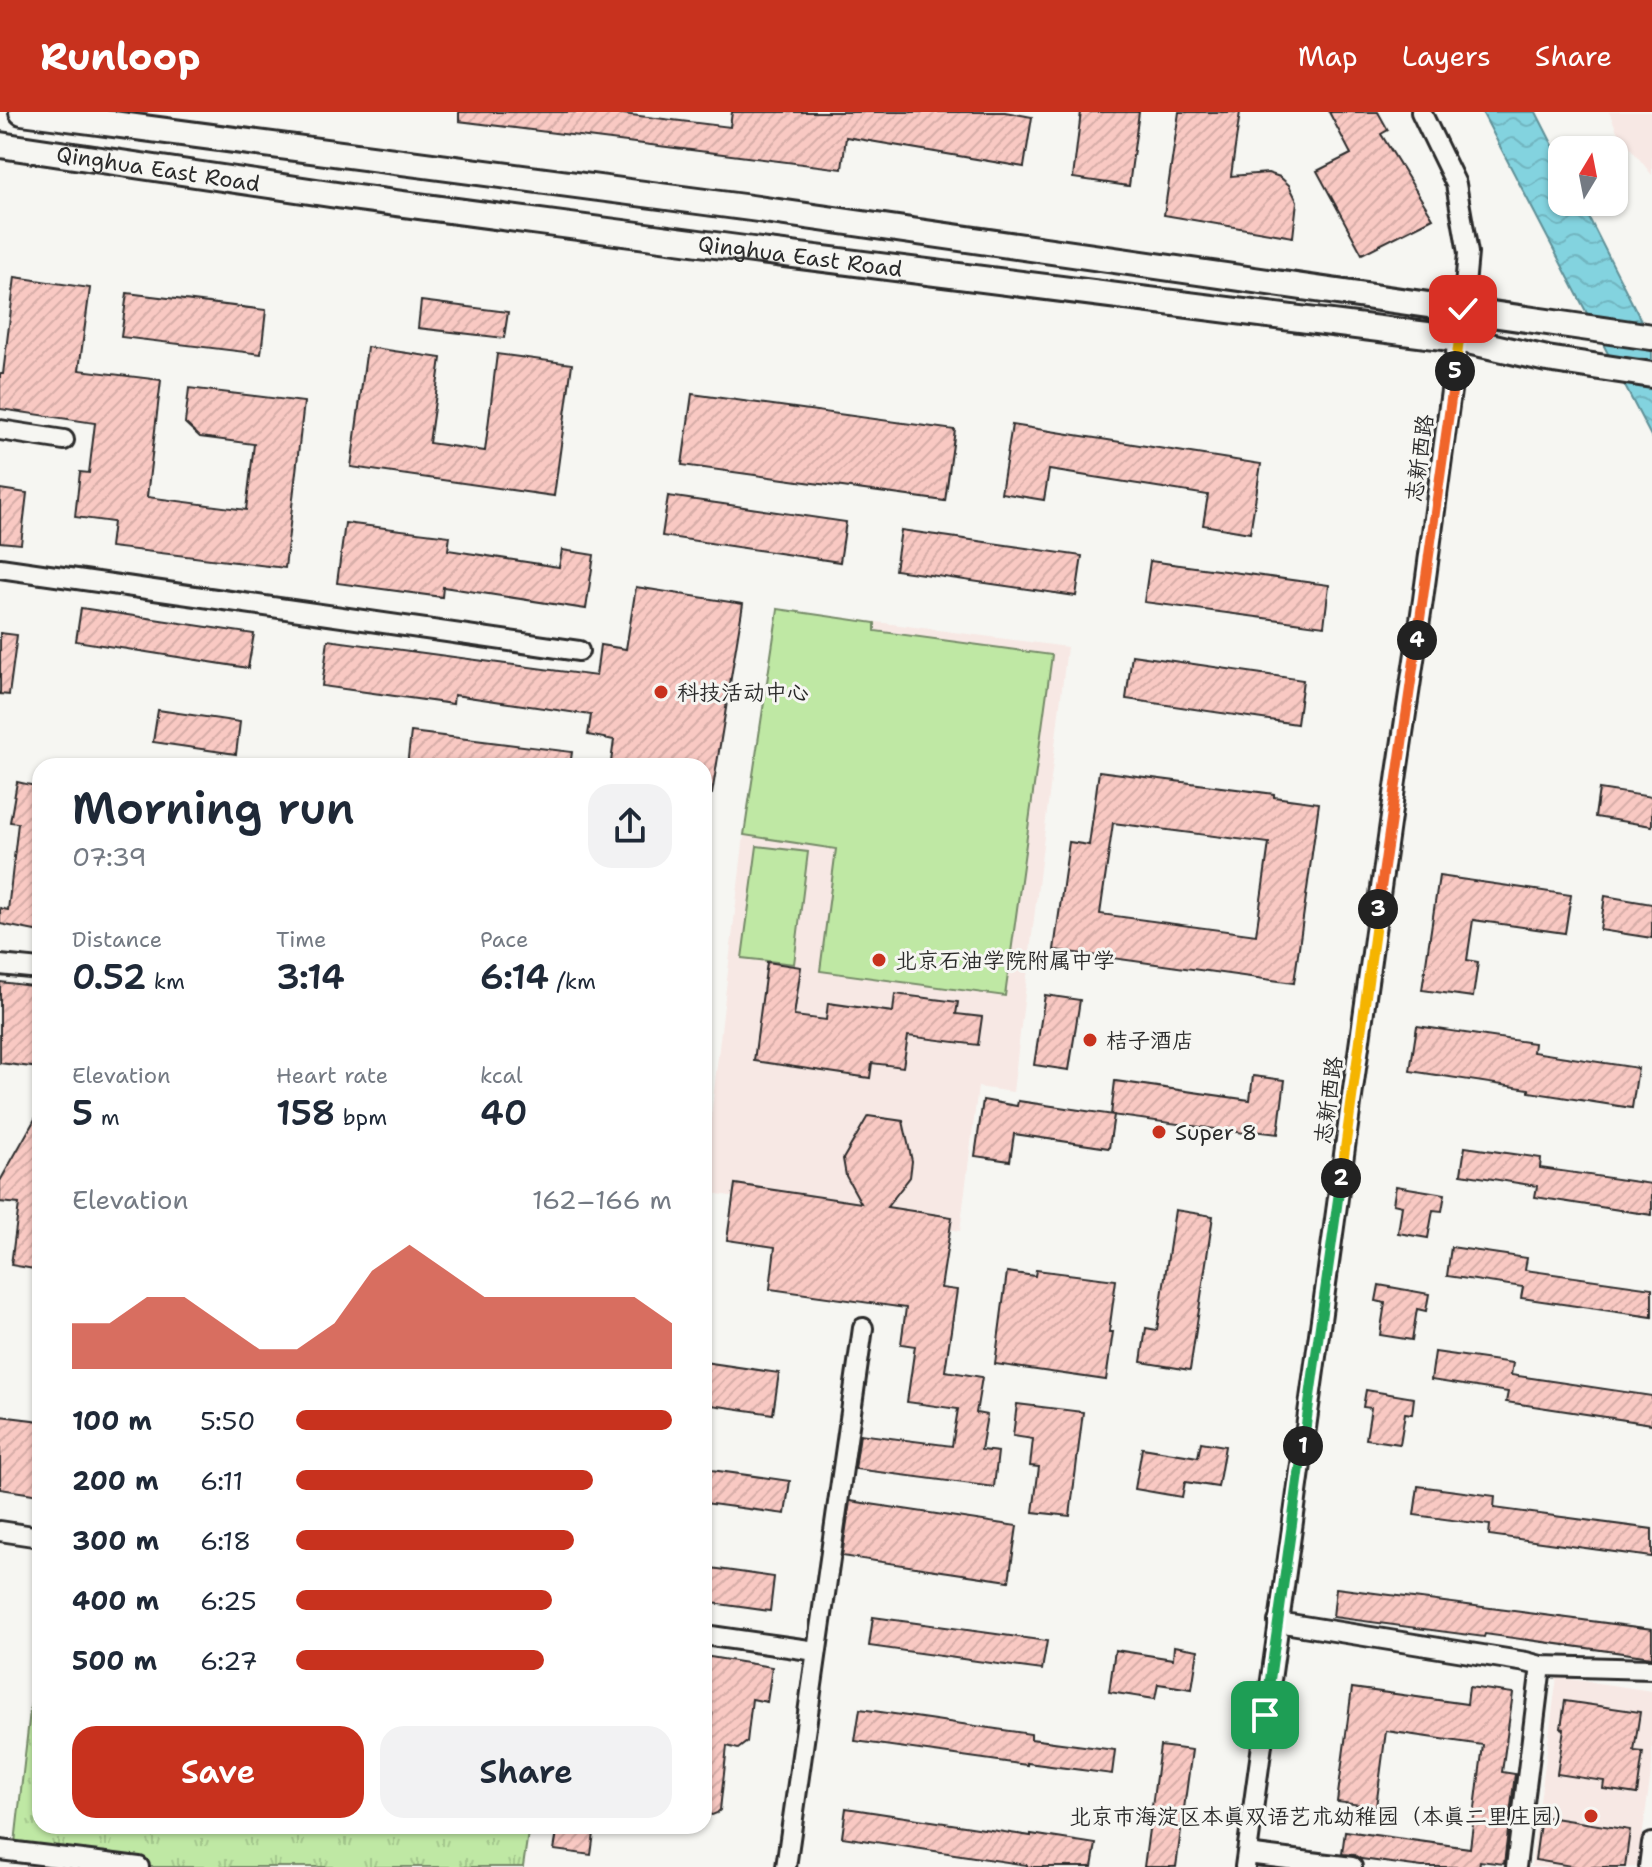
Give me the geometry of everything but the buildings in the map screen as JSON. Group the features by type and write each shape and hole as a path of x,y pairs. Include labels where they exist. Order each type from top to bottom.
{"main road":[{"name":"Qinghua East Road","path":"22,112 751,208 1652,337"},
{"name":"Qinghua East Road","path":"0,145 350,197 1459,339 1547,359 1652,375"},
{"path":"745,249 751,208"}],"street":[{"name":"志新西路","path":"1246,1860 1463,309 1468,253 1456,184 1421,112"},
{"path":"0,430 64,440"},
{"path":"0,568 579,651"},
{"path":"0,965 32,968"},
{"path":"786,1867 863,1328"},
{"path":"0,1531 32,1536"},
{"path":"1278,1622 1541,1666 1652,1669"},
{"path":"712,1636 816,1651"},
{"path":"1516,1867 1541,1666"},
{"path":"1649,1867 1652,1843"},
{"path":"0,1850 139,1867"},
{"path":"1246,1860 1352,1867"}],"shaded area":[{"path":"1609,112 1652,112 1652,175 1628,145 1628,136 1621,136"},
{"name":"北京石油学院附属中学","path":"778,609 1067,647 1013,1092 978,1087 960,1231 712,1193 712,1108 744,835"},
{"name":"北京市海淀区本真双语艺术幼稚园（本真二里庄园）","path":"1557,1677 1652,1691 1652,1766 1638,1867 1531,1867"}],"green space":[{"path":"778,609 875,623 875,631 1052,655 1005,996 820,971 836,849 744,835"},
{"path":"757,846 808,852 794,964 742,958"},
{"path":"32,1693 32,1834 528,1834 523,1867 139,1867 14,1852"}],"water":[{"path":"1482,112 1536,112 1548,136 1548,216 1588,216 1652,342 1652,438"}],"place":[{"name":"科技活动中心","path":"661,692"},
{"name":"北京石油学院附属中学","path":"879,960"},
{"name":"桔子酒店","path":"1090,1040"},
{"name":"Super 8","path":"1159,1132"},
{"name":"北京市海淀区本真双语艺术幼稚园（本真二里庄园）","path":"1591,1816"}],"route":[{"path":"1265,1715 1463,309"}]}
